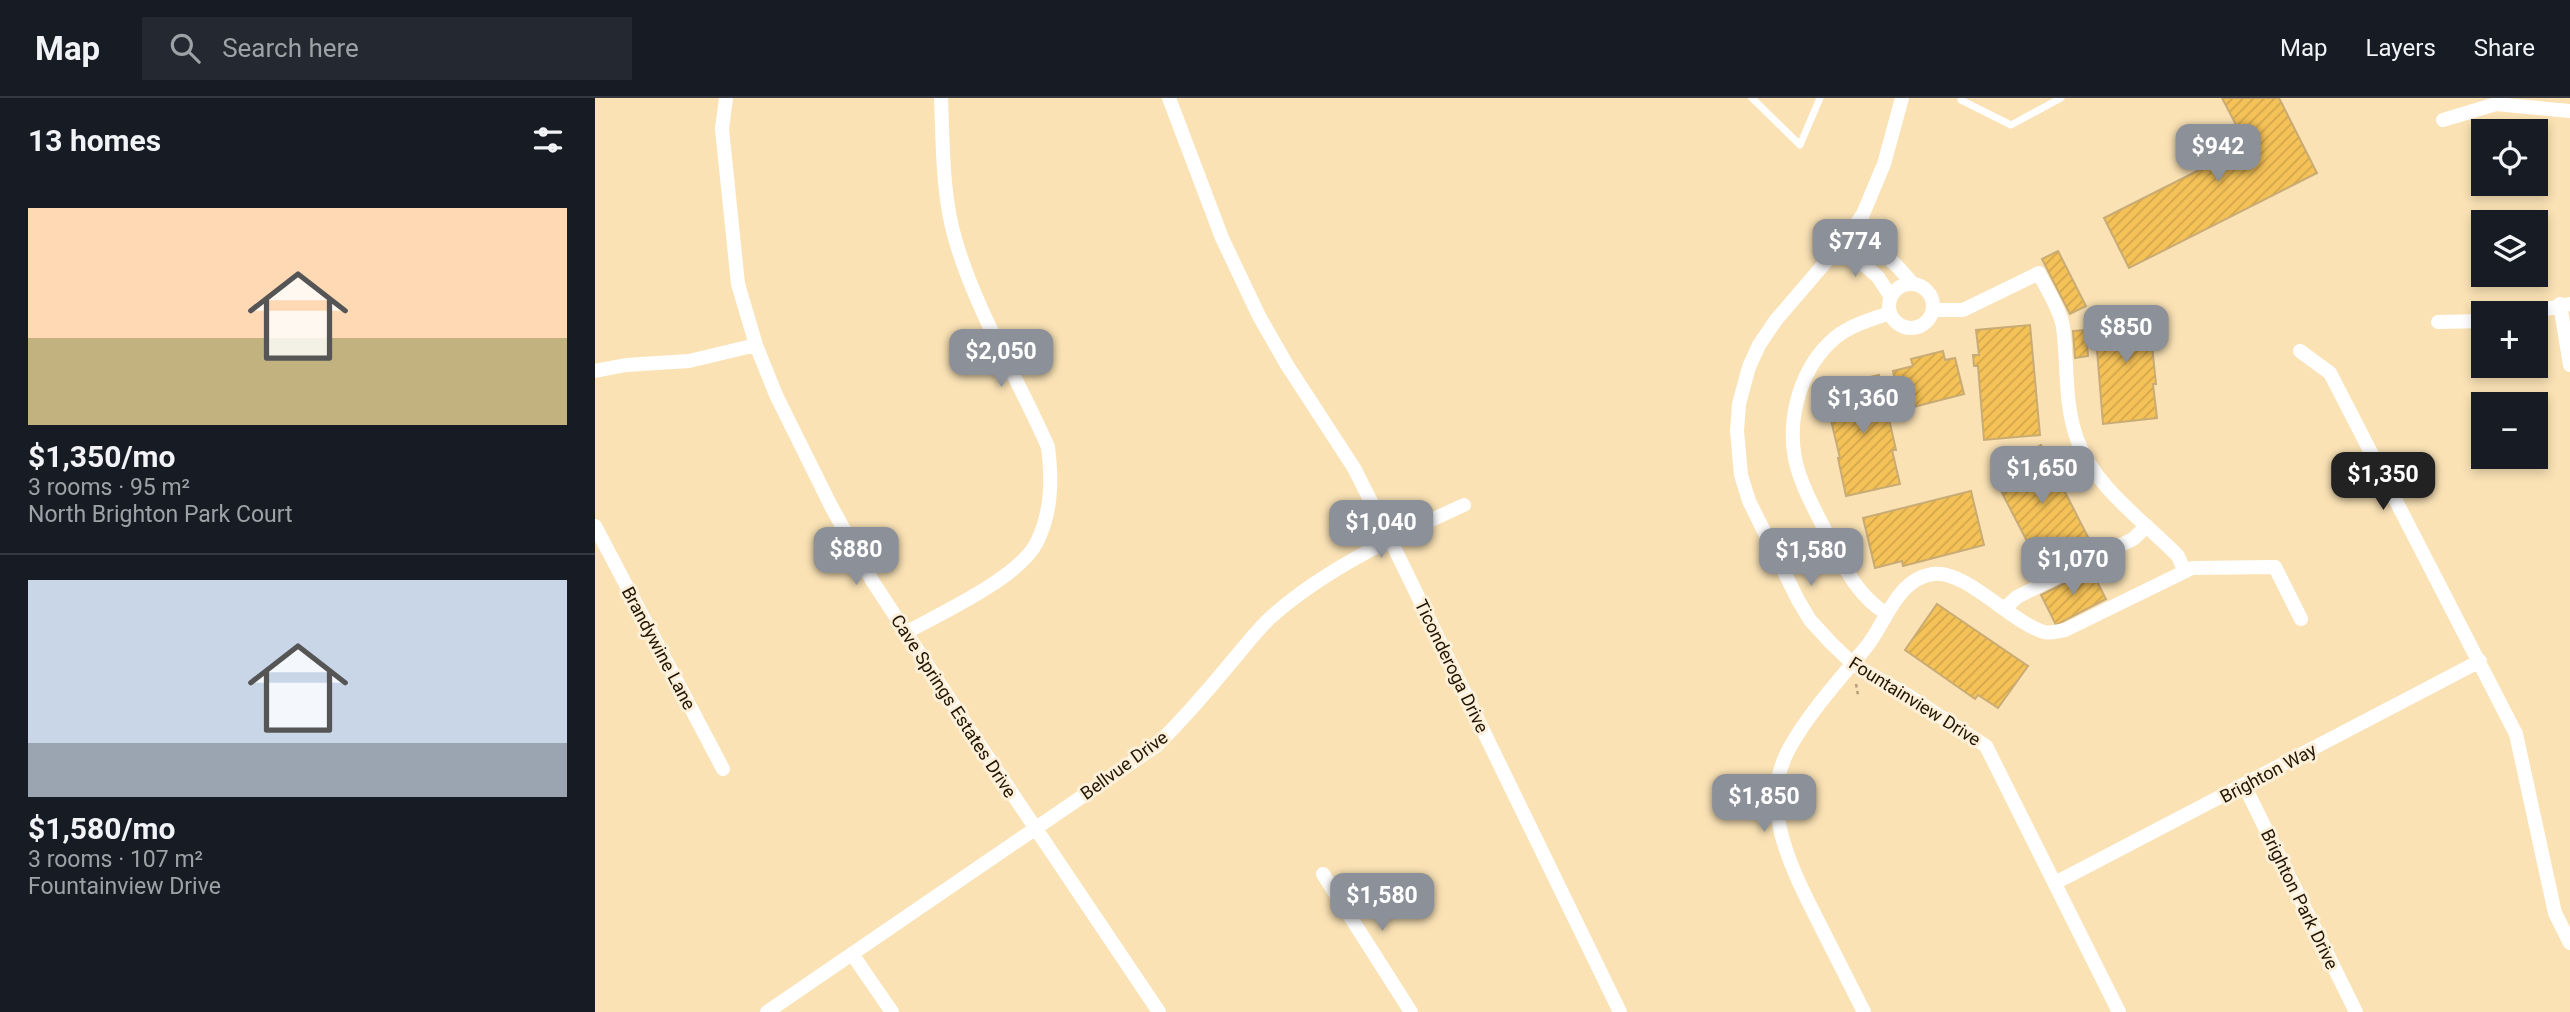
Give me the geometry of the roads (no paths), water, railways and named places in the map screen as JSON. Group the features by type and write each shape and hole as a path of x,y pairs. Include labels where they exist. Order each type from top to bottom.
{"street":[{"name":"Cave Springs Estates Drive","path":"726,98 722,129 738,284 756,345 776,395 831,506 873,582 1159,1012"},
{"path":"905,633 983,590 1010,571 1036,544 1049,509 1051,472 1048,447 978,300 956,243 949,215 941,98"},
{"name":"Ticonderoga Drive","path":"1169,98 1222,238 1259,316 1287,365 1354,468 1620,1012"},
{"name":"Fountainview Drive","path":"1902,98 1876,188 1854,227 1776,320 1759,345 1742,387 1737,431 1741,475 1749,501 1768,541 1810,620 1853,664 1909,696 1986,746 2119,1012"},
{"path":"2444,120 2496,104 2570,111"},
{"path":"1841,244 1878,277 1891,297 1890,313 1896,322 1910,328 1925,323 1933,310 1933,299 1927,290 1913,284 1898,265 1854,227"},
{"path":"1933,310 1963,310 2039,274 2062,324 2068,398 2077,441 2100,477 2178,556 2185,570"},
{"path":"1891,297 1902,286 1913,284"},
{"path":"2565,304 2570,365"},
{"path":"1887,614 1863,596 1836,550 1800,475 1795,460 1793,428 1802,386 1823,351 1836,337 1853,327 1890,313"},
{"path":"2438,322 2471,321"},
{"path":"595,370 689,361 756,345"},
{"path":"2300,351 2330,373 2517,734 2555,913 2570,943"},
{"name":"Bellvue Drive","path":"767,1012 1156,746 1192,709 1269,618 1354,559 1464,505"},
{"name":"Brandywine Lane","path":"595,526 723,769"},
{"path":"2004,609 2017,597 2133,539 2147,526"},
{"path":"1864,1012 1790,864 1777,814 1777,784 1788,749 1810,717 1876,636 1887,614 1902,592 1912,583 1936,573 1951,577 2044,632 2054,632 2185,570 2203,567 2275,567 2301,619"},
{"name":"Brighton Way","path":"2055,883 2480,661"},
{"name":"Brighton Park Drive","path":"2244,785 2356,1012"},
{"path":"1323,874 1411,1012"},
{"path":"852,954 892,1012"}],"lane":[{"path":"1752,98 1800,145 1820,98"},
{"path":"1961,100 2011,125 2061,98"}]}
